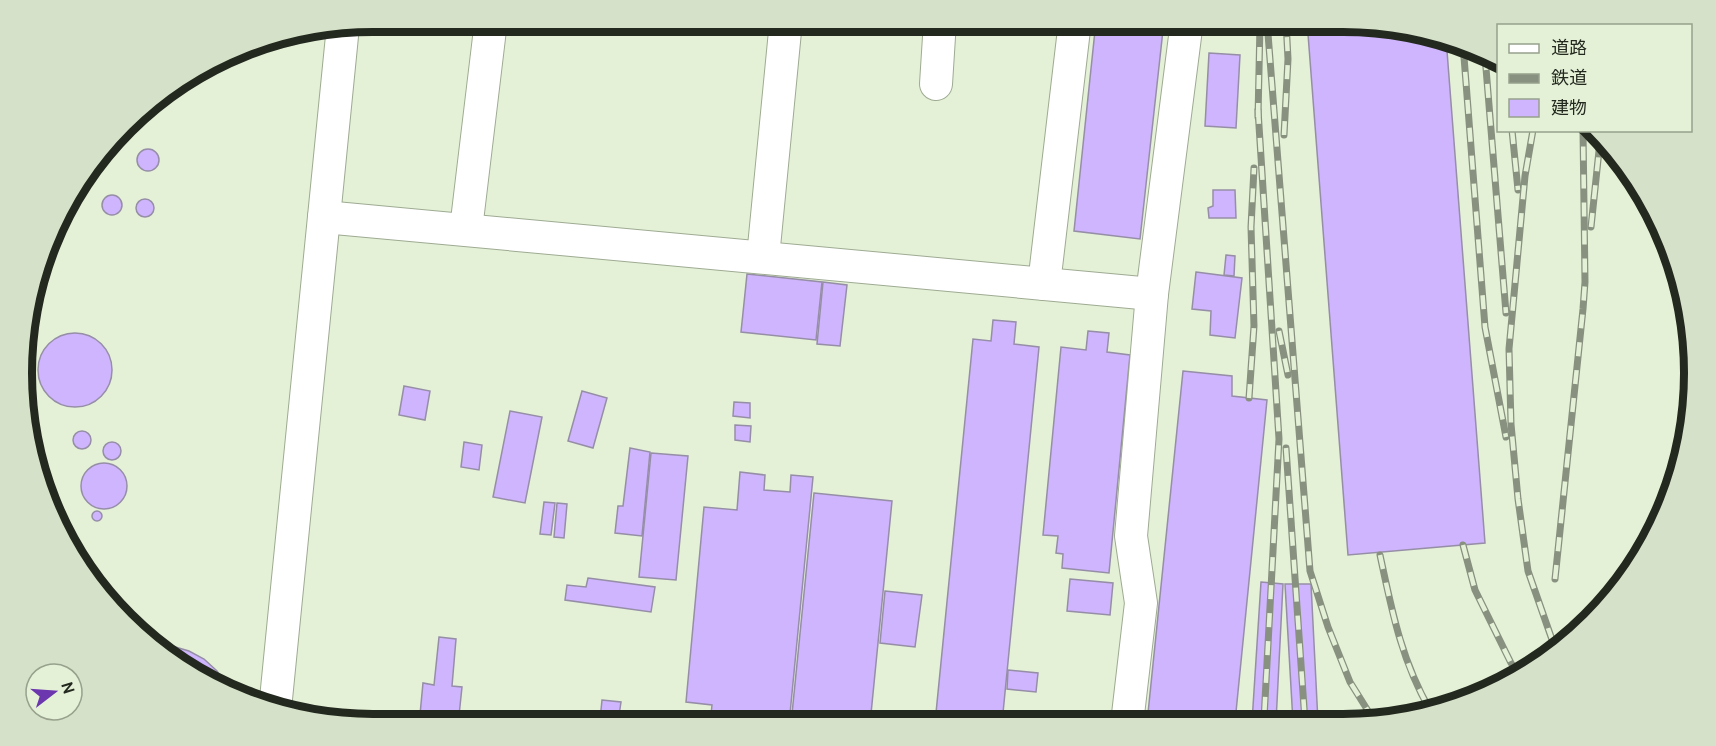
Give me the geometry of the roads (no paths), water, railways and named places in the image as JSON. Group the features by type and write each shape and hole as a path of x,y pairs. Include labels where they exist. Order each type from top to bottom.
{"lane":[{"path":"466,229 490,31"},
{"path":"763,257 785,31"},
{"path":"936,84 939,31"},
{"path":"1044,284 1074,31"},
{"path":"1128,714 1141,603 1131,536 1152,294 1186,31"},
{"path":"276,700 343,33"},
{"path":"324,217 1152,294"}],"railway":[{"path":"1258,117 1260,31"},
{"path":"1268,31 1310,571 1328,627 1350,682 1370,714"},
{"path":"1284,135 1288,59 1287,31"},
{"path":"1464,54 1485,327 1506,437"},
{"path":"1486,63 1506,313"},
{"path":"1258,110 1279,439 1264,714"},
{"path":"1512,132 1518,190"},
{"path":"1533,132 1525,176 1509,349 1511,424 1528,571 1553,642"},
{"path":"1555,579 1585,282 1583,132"},
{"path":"1591,227 1599,147"},
{"path":"1249,398 1254,326 1251,227 1254,168"},
{"path":"1279,331 1288,375"},
{"path":"1286,448 1304,714"},
{"path":"1463,545 1475,590 1515,668"},
{"path":"1380,555 1393,615 1412,672 1427,704"}]}
